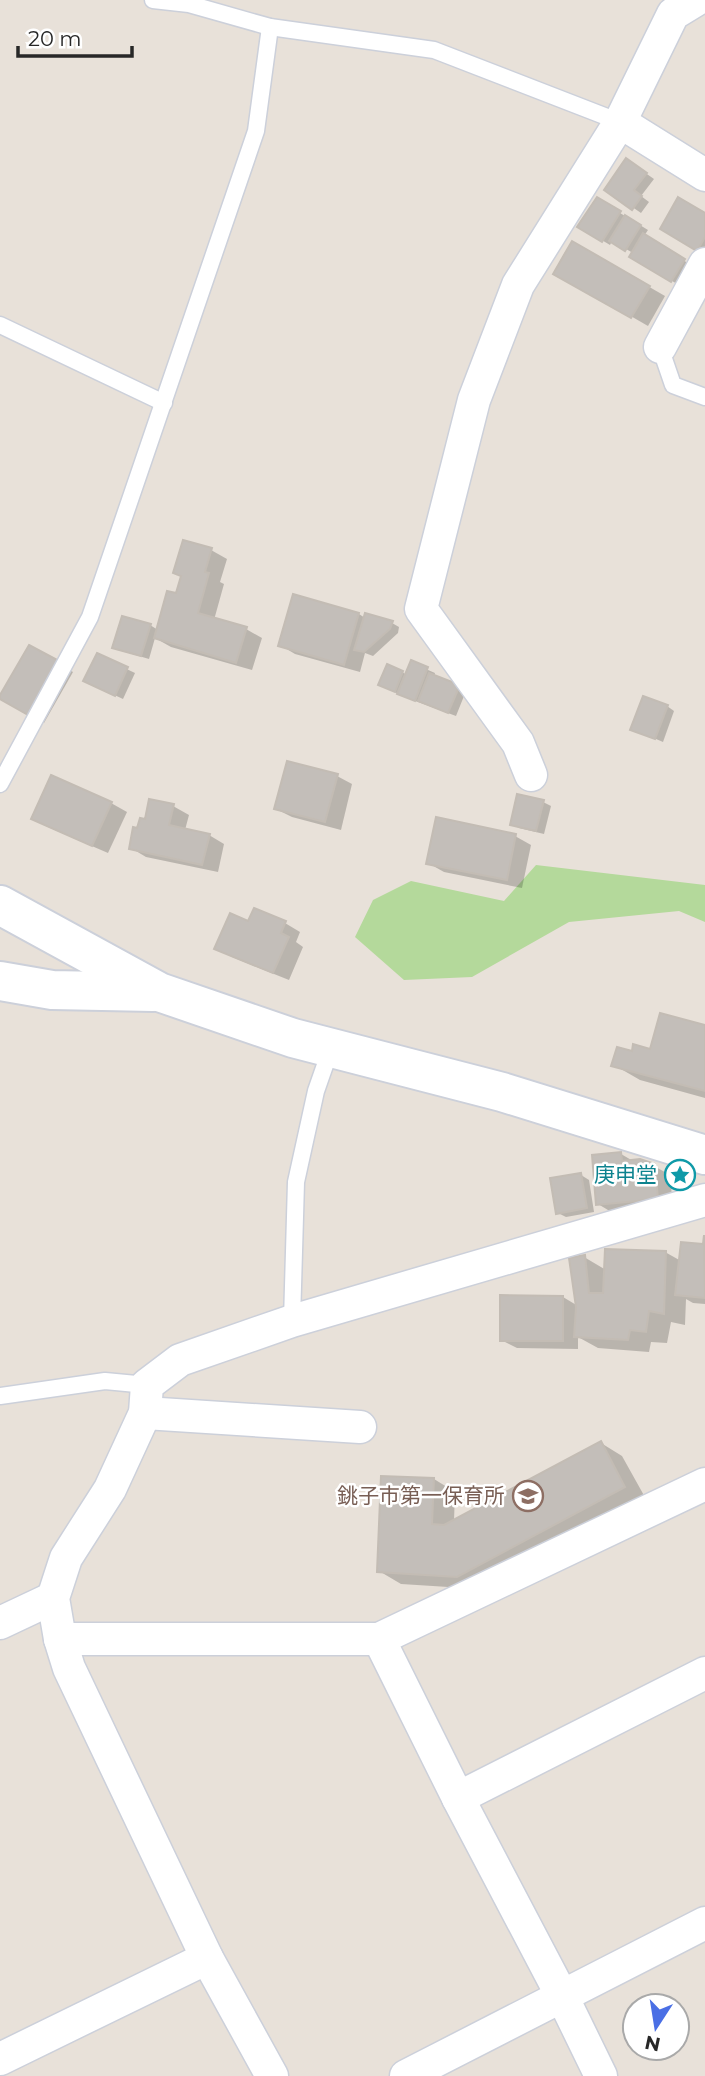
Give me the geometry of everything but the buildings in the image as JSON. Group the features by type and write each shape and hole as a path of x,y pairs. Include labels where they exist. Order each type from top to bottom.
{"street":[{"path":"531,775 518,743 421,609 474,400 518,285 620,122 673,14 696,0"},
{"path":"620,122 705,175"},
{"path":"660,347 705,264"},
{"path":"0,905 159,992 293,1038 502,1092 705,1155"},
{"path":"0,981 52,990 159,992"},
{"path":"272,2076 208,1958 69,1668 60,1639 53,1598 65,1558 110,1489 146,1399 180,1360 292,1321 705,1199"},
{"path":"146,1399 360,1427"},
{"path":"60,1639 379,1639 705,1483"},
{"path":"0,1623 53,1598"},
{"path":"379,1639 601,2076"},
{"path":"458,1798 705,1674"},
{"path":"406,2076 705,1923"},
{"path":"0,2059 208,1958"}],"lane":[{"path":"153,0 189,5 270,27 434,50 620,122"},
{"path":"0,785 90,617 256,131 270,27"},
{"path":"0,325 164,403"},
{"path":"660,347 673,384 705,397"},
{"path":"292,1321 296,1182 316,1091 331,1048"},
{"path":"0,1396 105,1381 146,1399"}],"green space":[{"path":"536,865 705,885 705,922 679,911 569,922 472,977 404,980 355,937 373,900 411,881 504,901"}],"place":[{"name":"庚申堂","path":"680,1175"},
{"name":"銚子市第一保育所","path":"528,1496"}]}
